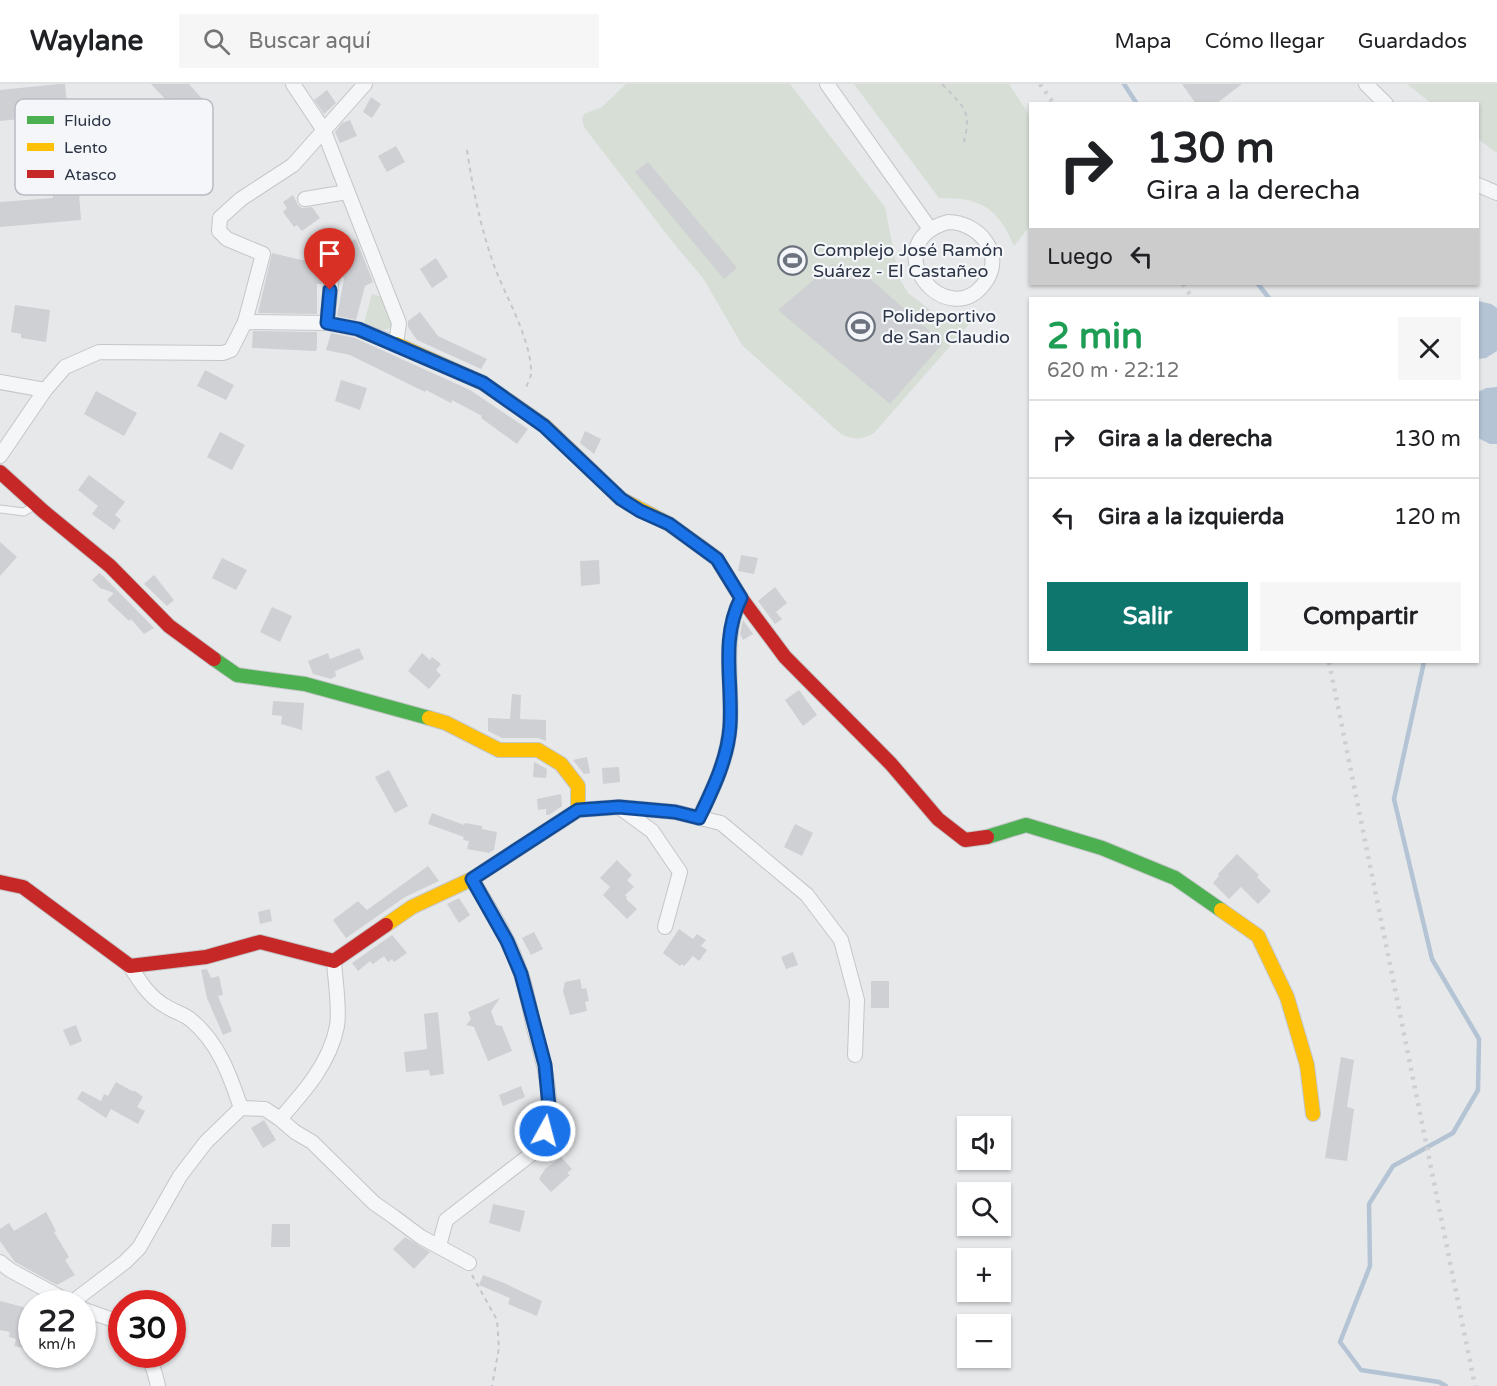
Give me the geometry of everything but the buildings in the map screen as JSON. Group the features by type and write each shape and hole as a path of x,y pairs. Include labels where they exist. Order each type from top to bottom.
{"street":[{"path":"293,84 323,129 399,323 396,344"},
{"path":"0,456 45,390 65,368 99,352 223,353 231,350 245,322 263,254 227,239 219,231 220,218 241,199 293,165 365,84"},
{"path":"827,84 930,229"},
{"path":"1366,84 1384,102"},
{"path":"1479,185 1497,193"},
{"path":"305,199 347,192"},
{"path":"948,222 956,222 967,224 978,231 985,241 992,262 991,270 982,287 967,296 944,297 933,291 923,281 917,270 915,257 921,240 930,229 948,222"},
{"path":"327,323 332,274"},
{"path":"245,322 327,323 358,329 483,383 544,426 621,499 640,511 669,524 717,559 741,598 785,657 891,764 939,819 965,840 994,836 1026,825 1102,848 1175,878 1258,936 1287,997 1307,1065 1313,1114"},
{"path":"0,382 45,390"},
{"path":"0,472 111,566 169,627 237,675 305,684 446,723 499,750 538,750 561,764 579,786 578,810"},
{"path":"699,818 720,770 727,746 730,726 728,683 730,633 733,614 741,598"},
{"path":"619,807 652,831 680,872 665,927"},
{"path":"334,961 412,907 472,879 578,810 619,807 675,812 721,823 807,895 841,940 857,1000 855,1055"},
{"path":"439,1246 446,1220 541,1144 549,1107 545,1065 521,974 507,941 472,879"},
{"path":"0,882 23,886 130,966 153,998 193,1022 214,1046 225,1064 241,1108"},
{"path":"130,966 206,957 260,942 334,961"},
{"path":"279,1119 299,1097 328,1057 337,1024 334,961"},
{"path":"0,1262 71,1304 125,1262 139,1248 180,1176 206,1143 241,1108 265,1109 312,1142 374,1203 421,1237 469,1263"},
{"path":"152,1368 158,1386"}],"lane":[{"path":"0,509 24,512 37,505"}],"path":[{"path":"942,84 966,112 968,126 963,146"},
{"path":"467,150 482,228 495,268 522,334 532,370 528,384 513,404"},
{"path":"469,1263 479,1291 496,1320 499,1348 492,1386"}],"shaded area":[{"name":"Complejo José Ramón Suárez - El Castañeo","path":"626,84 790,84 885,207 899,278 908,293 933,312 972,321 874,433 858,438 841,434 742,345 703,278 584,127 582,119 584,114 602,107"},
{"path":"854,84 1009,84 1029,114 1029,227 1014,246 1001,222 986,207 976,202 939,198"},
{"path":"1407,84 1497,84 1497,153 1479,140 1479,102 1430,102"},
{"path":"372,294 385,298 394,322 392,327 381,329 364,323"}],"water":[{"path":"1479,301 1497,308 1497,351 1486,358 1479,359"},
{"path":"1497,387 1497,444 1490,444 1479,438 1479,392"}],"waterway":[{"path":"1124,84 1136,102"},
{"path":"1259,285 1268,297"},
{"path":"1424,663 1394,799 1432,959 1479,1039 1478,1090 1453,1133 1393,1166 1369,1204 1370,1266 1340,1342 1361,1370 1439,1382 1446,1386"}],"railway":[{"path":"1040,84 1053,102"},
{"path":"1184,285 1191,297"},
{"path":"1329,663 1475,1386"}],"traffic: fast":[{"path":"214,659 237,675 305,684 429,718"},
{"path":"987,837 1026,825 1102,848 1175,878 1221,910"}],"traffic: slow":[{"path":"396,344 483,383 545,426 621,499 669,524 701,547"},
{"path":"386,925 412,907 472,879 578,810 578,786 561,764 538,750 499,750 446,723 429,718"},
{"path":"1221,910 1258,936 1287,997 1307,1065 1313,1114"}],"traffic: jam":[{"path":"0,472 110,566 169,626 214,659"},
{"path":"701,547 717,559 741,598 785,657 891,764 938,819 965,840 987,837"},
{"path":"0,882 23,887 130,966 206,957 260,942 334,961 386,925"}],"place":[{"name":"Complejo José Ramón Suárez - El Castañeo","path":"792,260"},
{"name":"Polideportivo de San Claudio","path":"861,326"}],"route":[{"path":"330,290 327,323 358,329 428,357 483,383 544,426 621,499 640,511 669,524 717,559 741,598 733,614 730,633 728,683 730,726 727,746 712,791 699,818 675,812 619,807 578,810 472,879 507,941 521,974 545,1065 549,1107 545,1131"}]}
